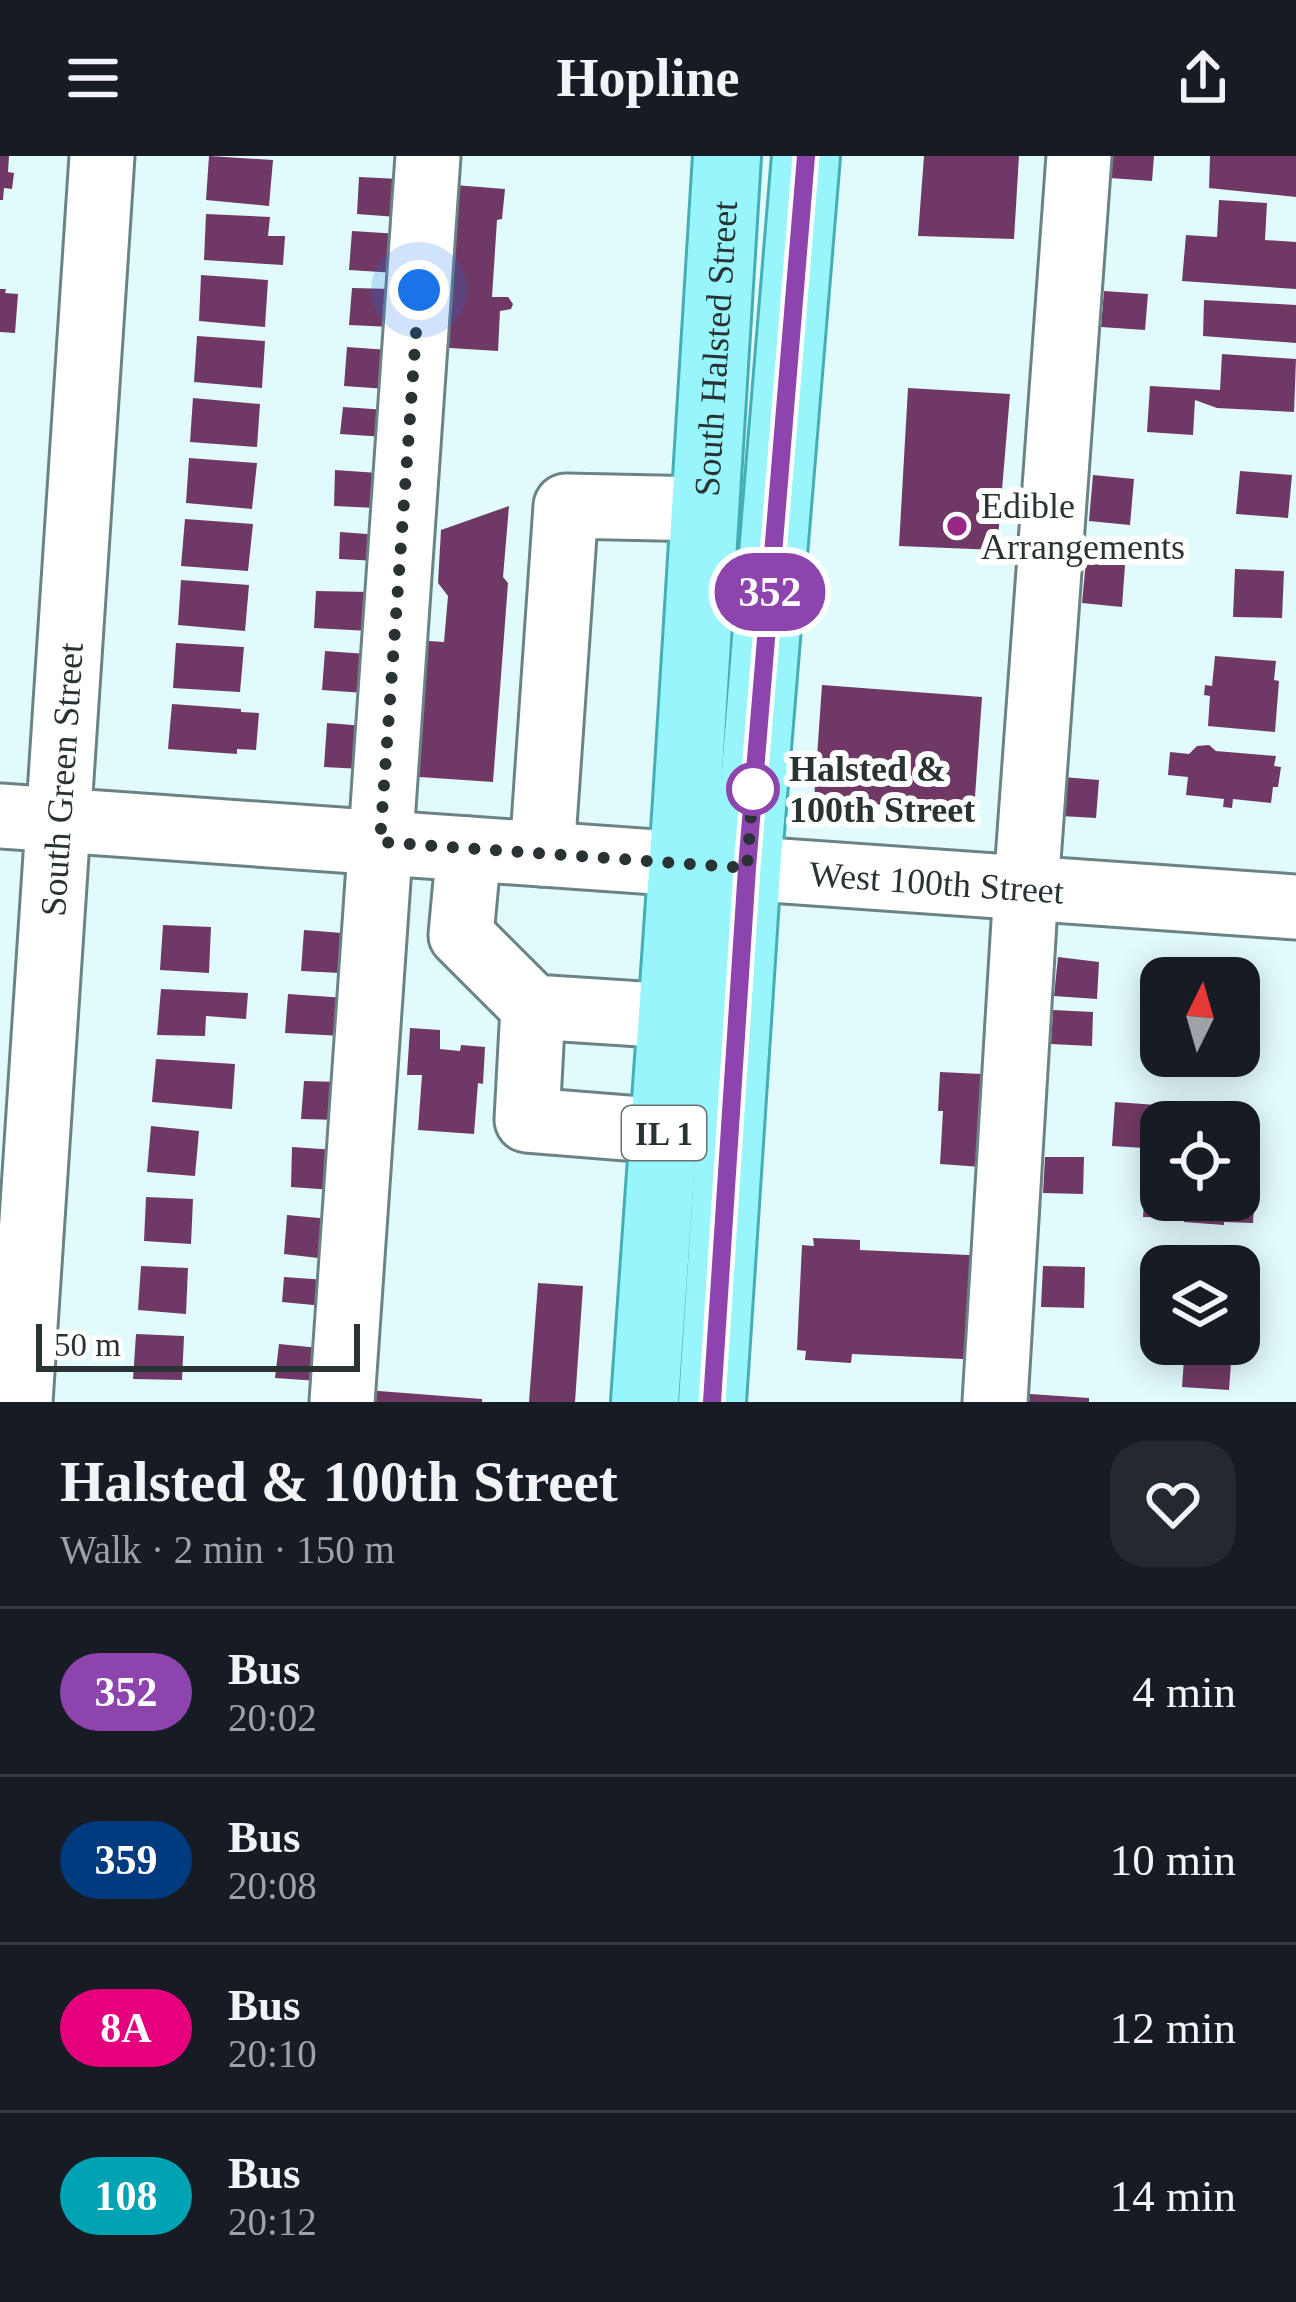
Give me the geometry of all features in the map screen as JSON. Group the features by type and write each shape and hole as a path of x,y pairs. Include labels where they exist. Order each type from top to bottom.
{"main road":[{"name":"South Halsted Street","path":"645,1402 727,156"},
{"name":"South Halsted Street","path":"712,1402 747,868 806,156"}],"street":[{"name":"South Green Street","path":"20,1402 29,818 102,156"},
{"path":"342,1402 428,156"},
{"path":"995,1402 1026,888 1079,156"},
{"path":"542,854 566,506 706,509"},
{"name":"West 100th Street","path":"29,818 1296,907"},
{"path":"461,935 469,849"},
{"path":"376,929 461,935 533,1007 672,1016"},
{"path":"533,1007 527,1120 664,1131"}],"building":[{"path":"0,156 9,156 8,172 14,173 12,189 4,188 3,200 0,200"},
{"path":"209,156 273,160 269,206 206,200"},
{"path":"924,156 1019,156 1014,239 918,236"},
{"path":"1111,156 1154,156 1152,181 1110,178"},
{"path":"1210,156 1296,156 1296,197 1209,188"},
{"path":"359,177 399,179 397,217 357,214"},
{"path":"442,184 505,189 502,219 497,220 492,297 508,297 513,304 500,311 498,351 434,347"},
{"path":"1219,200 1267,203 1265,240 1296,242 1296,289 1182,281 1186,235 1217,237"},
{"path":"206,214 270,217 268,236 285,236 283,265 204,260"},
{"path":"352,231 400,234 396,273 349,270"},
{"path":"201,275 268,280 265,327 199,321"},
{"path":"352,288 394,289 392,327 349,325"},
{"path":"0,289 18,294 15,333 0,332"},
{"path":"1104,291 1148,294 1145,330 1101,327"},
{"path":"1204,300 1296,305 1296,343 1203,336"},
{"path":"197,336 265,341 262,388 194,382"},
{"path":"347,347 388,350 387,389 344,386"},
{"path":"1222,354 1296,359 1294,412 1217,408 1195,400 1193,435 1147,432 1150,386 1220,390"},
{"path":"908,388 1010,394 997,550 899,546"},
{"path":"193,398 260,404 257,447 190,442"},
{"path":"343,407 387,410 385,437 340,434"},
{"path":"189,458 257,463 252,509 186,503"},
{"path":"335,470 378,473 376,508 334,506"},
{"path":"1240,471 1292,475 1288,518 1236,514"},
{"path":"1093,475 1134,479 1130,525 1089,521"},
{"path":"509,506 493,782 405,776 414,640 444,642 448,596 438,583 441,530"},
{"path":"185,519 253,524 248,571 181,566"},
{"path":"340,532 380,535 378,561 339,559"},
{"path":"1086,561 1125,565 1122,607 1082,603"},
{"path":"1235,569 1284,571 1282,618 1233,617"},
{"path":"181,580 249,585 245,631 178,625"},
{"path":"316,591 370,592 369,631 314,628"},
{"path":"176,643 244,647 240,692 173,688"},
{"path":"325,651 367,654 364,693 322,690"},
{"path":"1215,656 1276,661 1275,732 1208,726 1210,696 1204,695 1205,685 1212,686"},
{"path":"822,685 982,697 974,811 814,800"},
{"path":"172,704 259,713 256,750 237,749 237,754 168,749"},
{"path":"327,723 365,726 362,769 324,767"},
{"path":"1209,745 1216,751 1276,756 1274,766 1281,767 1271,803 1233,799 1232,808 1223,807 1224,799 1186,795 1188,777 1168,775 1170,752 1189,754 1197,746"},
{"path":"1063,777 1099,780 1096,818 1061,816"},
{"path":"163,925 211,927 209,973 160,970"},
{"path":"304,930 342,933 340,973 301,971"},
{"path":"1058,957 1099,962 1097,999 1054,996"},
{"path":"161,989 248,993 246,1019 206,1016 205,1036 157,1035"},
{"path":"288,994 346,998 343,1036 285,1033"},
{"path":"1053,1010 1093,1012 1092,1046 1051,1044"},
{"path":"410,1028 440,1030 440,1049 485,1047 474,1134 418,1130 422,1075 407,1075"},
{"path":"156,1059 235,1064 232,1109 152,1102"},
{"path":"940,1072 1002,1075 996,1168 940,1164"},
{"path":"304,1081 341,1082 339,1120 301,1119"},
{"path":"1115,1102 1140,1104 1140,1148 1112,1146"},
{"path":"151,1126 199,1131 195,1176 147,1172"},
{"path":"292,1147 336,1150 333,1190 291,1187"},
{"path":"1045,1157 1084,1157 1083,1194 1043,1193"},
{"path":"146,1197 193,1199 191,1244 144,1241"},
{"path":"287,1215 330,1219 327,1259 284,1254"},
{"path":"1184,1221 1253,1221 1224,1225"},
{"path":"813,1238 860,1240 860,1250 990,1256 985,1360 852,1354 851,1363 805,1360 806,1351 797,1350 802,1245 814,1246"},
{"path":"141,1266 188,1268 186,1314 138,1310"},
{"path":"1043,1266 1085,1267 1084,1308 1041,1307"},
{"path":"284,1277 326,1280 324,1306 282,1302"},
{"path":"538,1283 583,1286 575,1402 529,1402"},
{"path":"136,1334 184,1336 182,1380 133,1379"},
{"path":"279,1344 320,1348 318,1381 275,1378"},
{"path":"1184,1365 1231,1365 1229,1390 1182,1387"},
{"path":"366,1390 482,1399 482,1402 365,1402"},
{"path":"1030,1394 1089,1398 1089,1402 1029,1402"}],"bus line":[{"name":"352","path":"712,1402 747,868 806,156"}],"place":[{"name":"Edible Arrangements","path":"957,526"},
{"name":"Halsted & 100th Street","path":"753,789"}],"route":[{"path":"419,290 380,842 747,868 753,789"}]}
